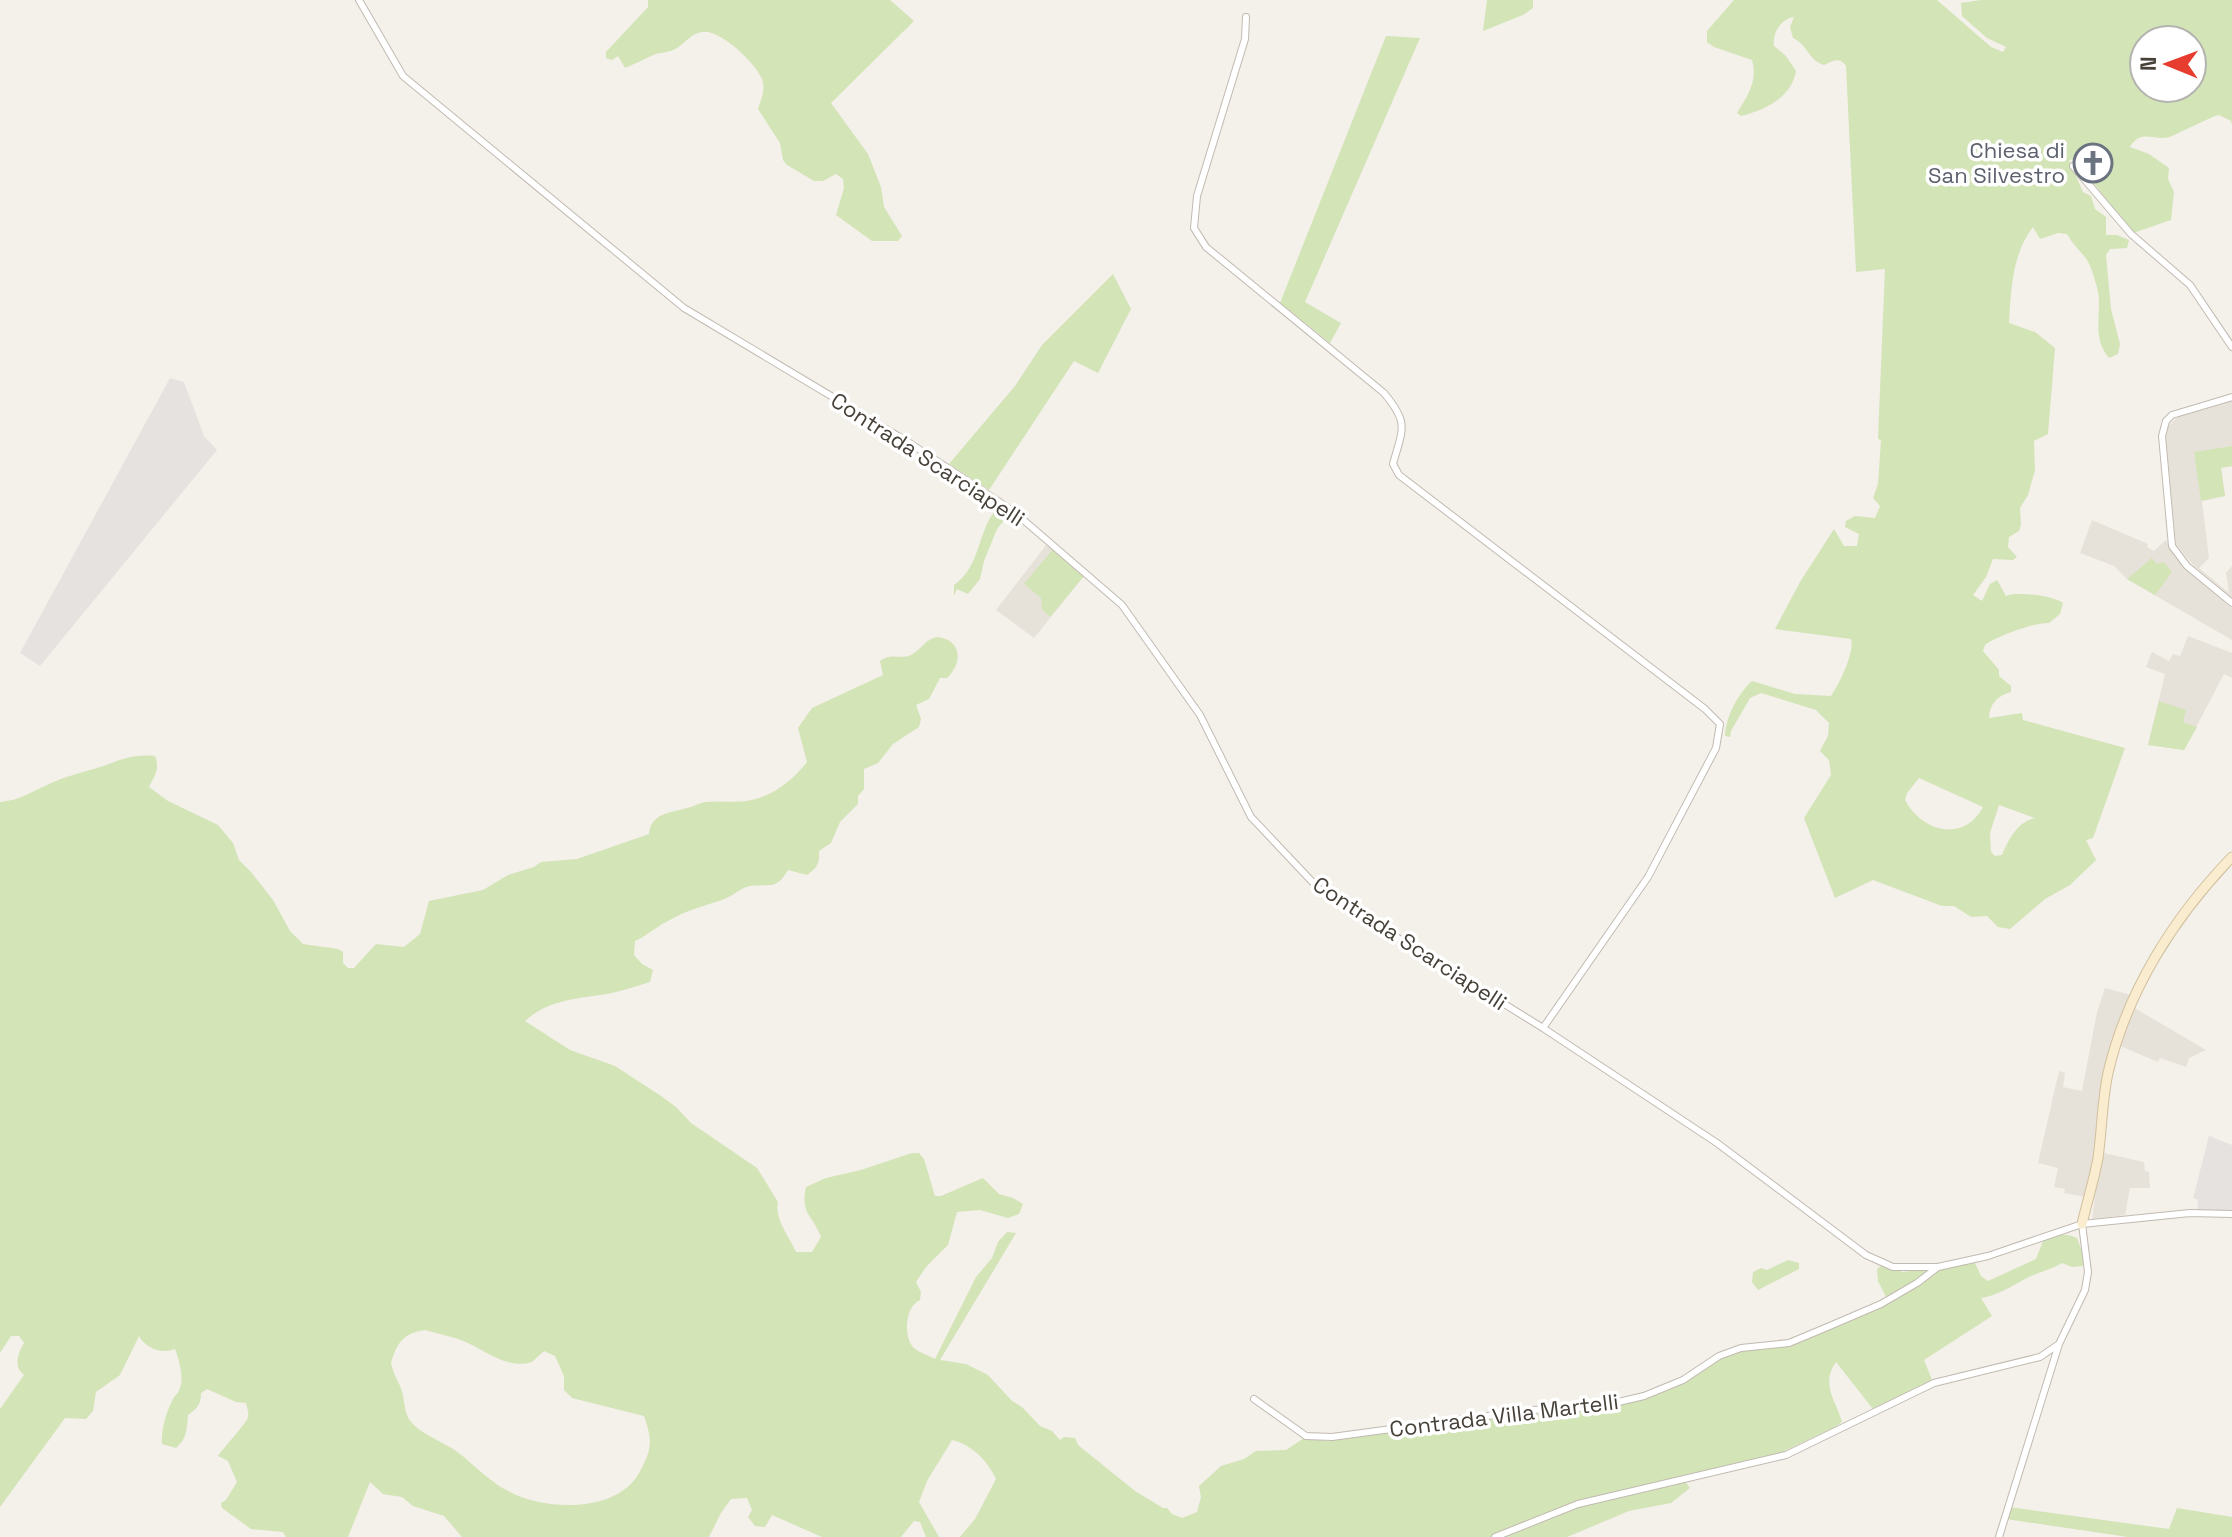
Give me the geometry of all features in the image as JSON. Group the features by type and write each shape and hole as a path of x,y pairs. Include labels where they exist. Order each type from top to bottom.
{"street":[{"name":"Contrada Scarciapelli","path":"359,0 403,76 684,308 908,442 1020,517 1122,605 1200,715 1251,817 1319,889 1543,1028 1717,1143 1866,1255 1893,1267 1938,1267"},
{"path":"1246,17 1245,39 1197,196 1194,228 1206,247 1384,393 1400,412 1403,429 1393,464 1399,475 1705,709 1720,724 1716,748 1648,877 1543,1028"},
{"path":"2073,166 2131,234 2190,285 2232,347"},
{"path":"2232,397 2172,415 2166,421 2162,436 2172,546 2187,566 2232,603"},
{"path":"1999,1537 2059,1344 2085,1290 2088,1272 2082,1224 2098,1159 2108,1073 2139,986 2172,931 2210,880 2232,857"},
{"name":"Contrada Villa Martelli","path":"1254,1399 1306,1436 1332,1437 1531,1410 1597,1407 1644,1396 1683,1380 1719,1356 1741,1348 1789,1343 1881,1304 1938,1267 1988,1256 2082,1224 2190,1213 2232,1214"},
{"path":"1495,1537 1578,1504 1786,1455 1934,1383 2040,1357 2059,1344"}],"shaded area":[{"path":"170,378 184,382 204,436 217,450 40,666 20,653"},
{"path":"2232,400 2232,466 2221,468 2225,496 2202,501 2209,558 2199,568 2229,593 2226,573 2232,566 2232,598 2194,566 2176,544 2165,434 2167,427 2179,416"},
{"path":"2092,520 2148,544 2147,547 2154,551 2166,540 2175,557 2232,609 2232,640 2127,579 2114,566 2080,553"},
{"path":"1047,544 1084,576 1034,638 996,610"},
{"path":"2188,636 2232,653 2232,678 2224,674 2184,750 2148,745 2165,674 2146,667 2152,652 2169,661 2173,654 2180,656"},
{"path":"2105,988 2131,995 2104,1075 2097,1113 2095,1151 2144,1162 2145,1171 2149,1172 2150,1188 2130,1188 2125,1215 2092,1219 2095,1199 2064,1193 2065,1189 2054,1187 2058,1168 2038,1163 2059,1071 2065,1073 2063,1087 2082,1091 2097,1012"},
{"path":"2133,1007 2206,1050 2189,1058 2186,1067 2160,1058 2158,1062 2120,1046"},
{"path":"2209,1136 2232,1145 2232,1211 2197,1211 2198,1200 2193,1198"}],"green space":[{"path":"648,0 890,0 914,21 831,103 868,154 881,187 884,207 902,236 898,241 872,241 836,215 844,188 843,179 836,174 823,181 814,181 787,165 780,143 758,109 763,91 762,79 745,56 718,35 698,33 674,50 653,55 625,68 618,56 612,60 606,58 606,52 648,7"},
{"path":"1487,0 1533,0 1533,8 1483,31"},
{"path":"1734,0 1937,0 1991,47 2003,52 2006,47 1987,38 1962,16 1961,3 1981,0 2232,0 2232,125 2231,121 2219,115 2166,138 2139,138 2130,147 2149,154 2169,168 2168,179 2174,192 2171,220 2133,233 2084,171 2113,160 2110,154 2103,157 2102,150 2094,147 2069,160 2083,192 2091,196 2095,209 2106,217 2106,235 2129,240 2127,248 2110,249 2106,255 2111,309 2120,344 2118,354 2109,358 2103,349 2098,331 2099,304 2093,275 2087,260 2067,234 2058,233 2040,239 2033,227 2017,261 2009,323 2035,332 2055,348 2048,434 2034,441 2035,470 2028,495 2020,508 2021,525 2019,531 2009,537 2008,547 2017,557 2013,560 1993,559 1986,577 1973,595 1982,601 1990,584 1997,580 2006,596 2035,595 2063,603 2060,614 2049,623 2016,631 1985,645 1983,651 1999,670 1999,676 2011,686 2011,692 1995,701 1989,718 2022,713 2023,720 2125,748 2093,838 2086,840 2096,860 2070,885 2045,899 2010,929 1998,927 1987,916 1971,917 1954,906 1942,906 1873,880 1835,898 1804,818 1831,775 1829,760 1820,751 1828,736 1829,723 1816,710 1761,693 1750,698 1730,737 1725,736 1734,706 1752,681 1795,694 1831,696 1849,660 1851,639 1775,629 1834,529 1844,546 1857,546 1859,534 1845,527 1846,521 1855,516 1875,518 1880,506 1873,498 1878,484 1881,440 1878,439 1885,269 1856,272 1844,63 1839,60 1824,65 1815,60 1793,38 1790,27 1794,17 1789,18 1778,27 1774,46 1786,56 1796,71 1793,80 1776,101 1741,116 1737,113 1753,81 1752,60 1707,42 1707,31","holes":["1919,778 1983,807 1965,826 1954,829 1932,826 1912,811 1905,800","1999,805 2035,818 2018,827 2002,855 1995,856 1991,852 1990,833"]},
{"path":"1386,36 1420,38 1305,302 1341,323 1330,343 1280,303"},
{"path":"1113,274 1131,309 1098,373 1074,361 989,490 949,464 1015,386 1042,345"},
{"path":"2232,446 2232,466 2221,468 2225,496 2201,501 2194,452"},
{"path":"999,506 1010,513 997,529 980,579 968,594 957,589 954,596 954,585 970,568 987,525"},
{"path":"1053,549 1084,576 1050,617 1042,609 1041,598 1024,584"},
{"path":"2152,558 2157,564 2164,562 2172,572 2155,595 2127,579"},
{"path":"934,638 946,639 956,647 956,666 947,678 940,678 929,699 916,705 921,719 919,727 893,744 878,763 864,769 864,789 858,796 858,804 840,822 831,843 819,851 813,870 807,875 788,870 776,884 746,887 726,899 674,917 635,941 634,955 653,970 650,982 613,993 554,1004 525,1021 570,1050 615,1066 661,1096 691,1123 757,1168 778,1202 780,1221 796,1252 812,1252 821,1237 806,1209 806,1187 826,1178 912,1153 919,1153 924,1159 935,1196 983,1178 999,1194 1023,1204 1019,1214 1008,1218 980,1210 957,1212 948,1245 916,1282 921,1292 920,1300 909,1314 909,1341 917,1350 935,1359 976,1277 992,1258 998,1242 1007,1232 1016,1233 940,1360 966,1364 988,1375 1040,1426 1052,1431 1060,1440 1064,1437 1075,1438 1078,1445 1135,1491 1167,1508 1172,1514 1182,1518 1197,1512 1201,1497 1199,1486 1221,1466 1244,1459 1256,1451 1286,1450 1304,1438 1328,1441 1338,1437 1521,1413 1583,1410 1650,1395 1728,1355 1743,1350 1791,1345 1888,1301 1878,1281 1877,1269 1882,1265 1903,1272 1975,1263 1981,1276 1988,1281 2036,1259 2043,1241 2064,1235 2077,1238 2084,1257 2083,1266 2072,1267 2062,1263 1981,1298 1992,1316 1924,1360 1932,1380 1873,1409 1836,1362 1831,1370 1829,1385 1842,1422 1835,1427 1778,1454 1683,1478 1690,1488 1671,1503 1629,1511 1567,1537 960,1537 975,1519 996,1479 978,1454 952,1440 927,1481 919,1502 939,1537 926,1537 920,1522 914,1521 901,1537 822,1537 772,1515 765,1527 755,1526 748,1517 752,1510 747,1498 731,1499 709,1537 462,1537 444,1516 413,1506 402,1497 383,1494 370,1482 348,1537 286,1537 283,1532 251,1529 222,1508 221,1503 237,1482 228,1461 218,1456 247,1420 246,1403 236,1402 207,1389 201,1393 198,1406 188,1415 186,1433 180,1445 176,1448 162,1444 166,1415 181,1384 179,1363 175,1349 155,1349 139,1336 120,1375 96,1392 93,1411 86,1419 65,1418 0,1507 0,1409 24,1375 18,1364 18,1355 24,1343 19,1336 11,1336 0,1353 0,802 19,798 60,779 126,758 155,756 157,768 149,787 168,801 218,825 233,843 239,860 273,900 290,931 303,944 338,949 343,952 343,963 348,968 354,968 376,944 404,947 420,934 429,901 483,890 508,875 541,862 577,859 649,834 653,822 668,813 705,802 737,802 763,797 791,779 807,762 798,728 812,708 883,675 880,661 884,658 911,655","holes":["425,1330 464,1341 512,1363 532,1362 544,1351 555,1356 564,1376 564,1390 572,1398 644,1416 650,1445 639,1473 629,1486 615,1496 580,1505 542,1503 510,1492 495,1483 456,1451 410,1421 391,1363 406,1336"]},
{"path":"2159,701 2186,710 2183,722 2197,727 2184,750 2148,745"},
{"path":"1788,1260 1799,1263 1799,1269 1758,1290 1752,1282 1753,1272 1761,1268 1767,1270"},
{"path":"2009,1507 2169,1529 2177,1508 2232,1517 2232,1537 2128,1537 2006,1519"}],"place":[{"name":"Chiesa di San Silvestro","path":"2093,163"}]}
